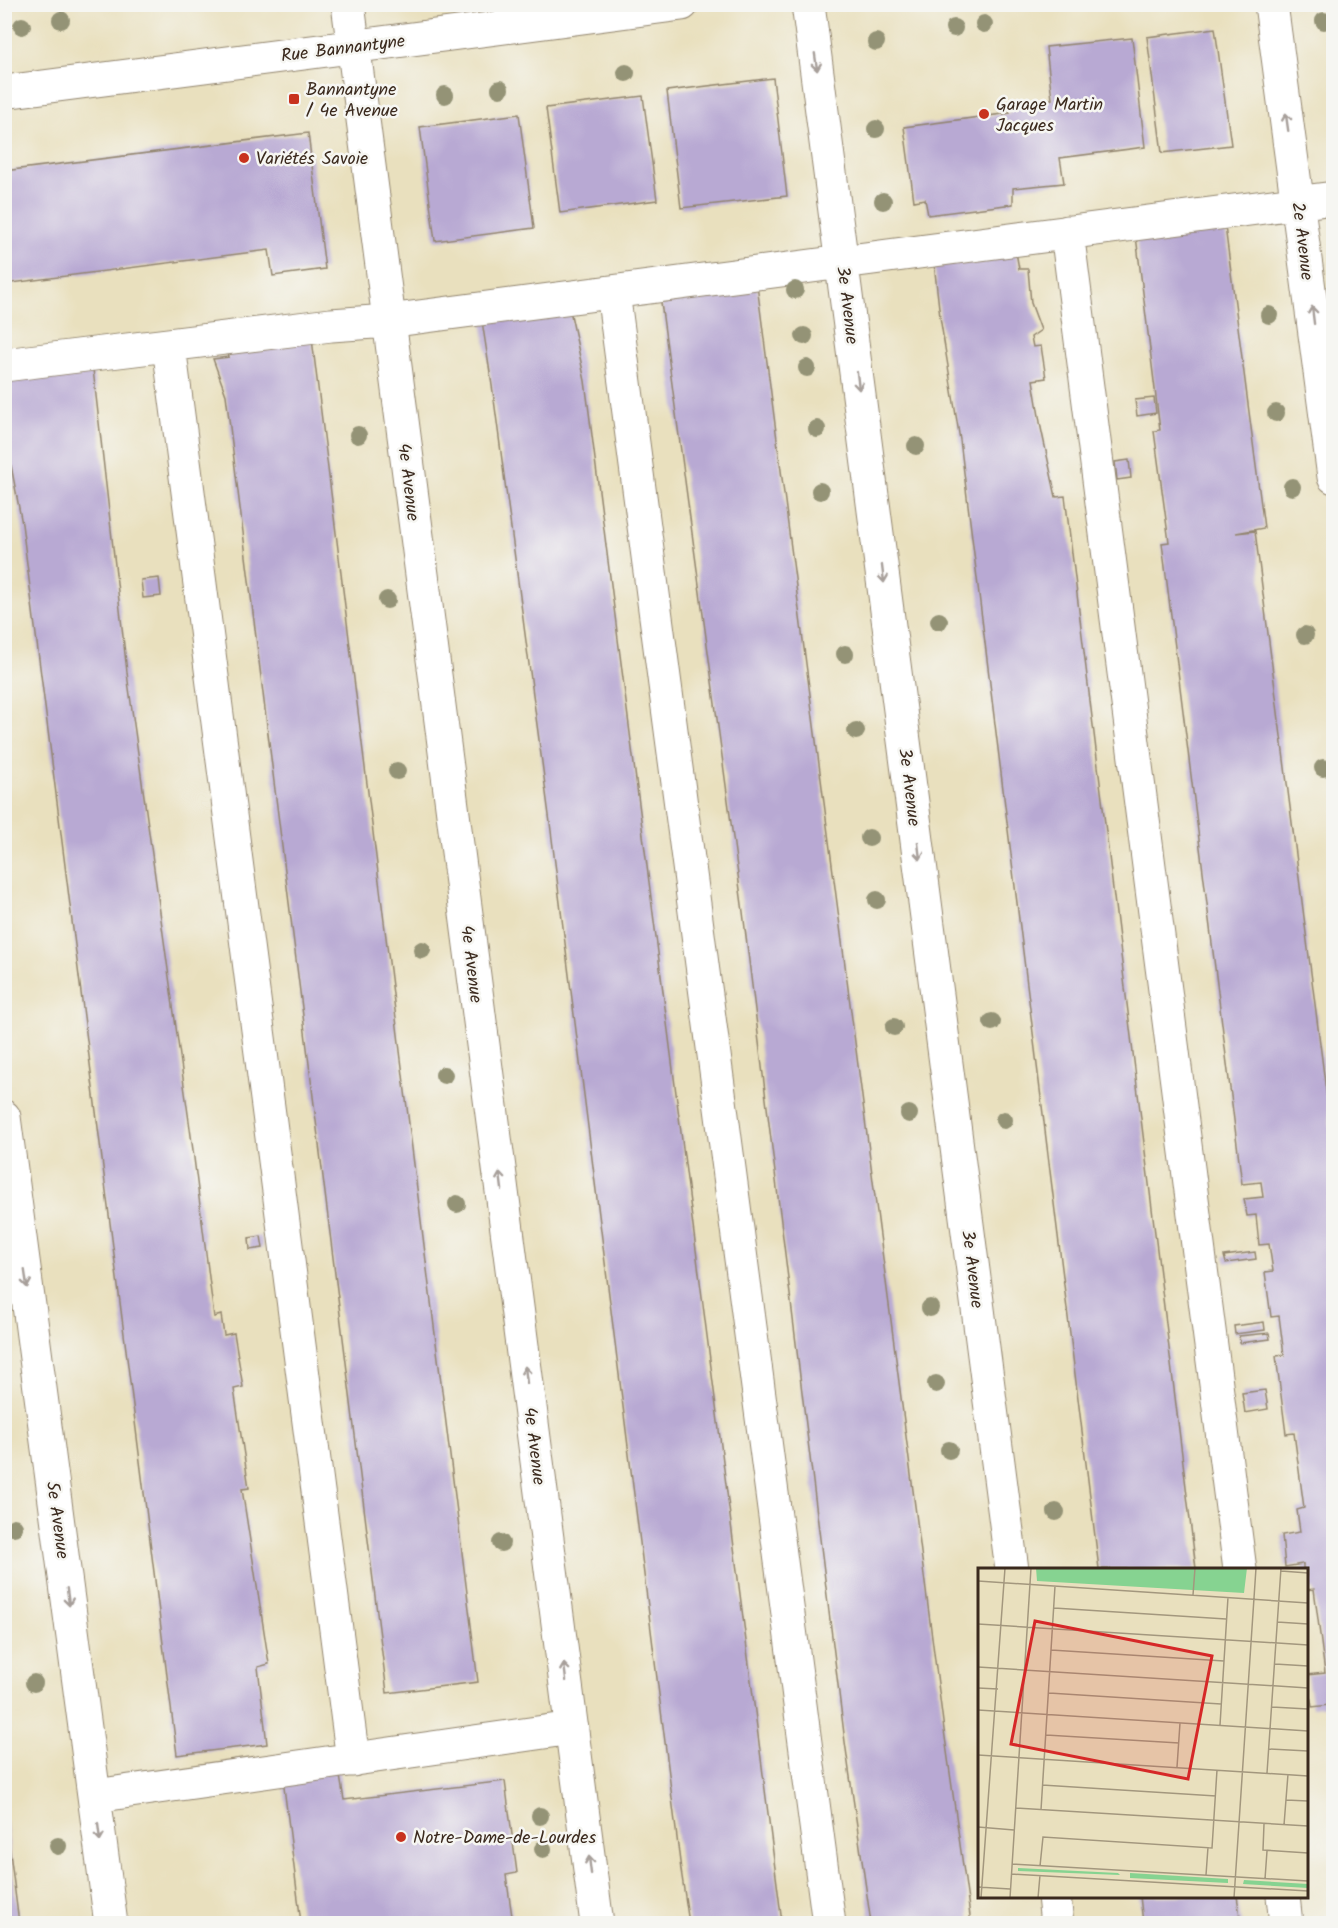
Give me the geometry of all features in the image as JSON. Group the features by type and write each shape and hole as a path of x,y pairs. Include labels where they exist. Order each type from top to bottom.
{"street":[{"name":"4e Avenue","path":"348,4 597,1923"},
{"name":"Rue Bannantyne","path":"4,92 682,4"},
{"name":"3e Avenue","path":"808,4 1012,1568"},
{"name":"2e Avenue","path":"1271,4 1334,477"},
{"path":"4,365 331,325 388,321 1334,198"},
{"path":"1067,232 1240,1568"},
{"path":"613,292 829,1923"},
{"path":"169,345 353,1760"},
{"name":"5e Avenue","path":"4,1117 111,1923"},
{"path":"95,1796 572,1728"},
{"path":"1054,1898 1057,1923"},
{"path":"1283,1898 1286,1923"}],"building":[{"path":"1215,28 1231,145 1162,153 1147,37"},
{"path":"1132,38 1145,147 1060,158 1064,183 1013,188 1013,204 928,215 925,199 914,201 904,127 1010,113 1008,104 1052,99 1046,47"},
{"path":"773,78 787,196 681,208 667,91"},
{"path":"643,96 657,200 560,213 546,108"},
{"path":"519,114 534,228 435,241 420,127"},
{"path":"308,133 325,269 273,276 269,250 4,284 4,171"},
{"path":"1225,226 1264,528 1236,533 1255,531 1334,1154 1332,1725 1329,1705 1312,1707 1308,1681 1308,1675 1325,1673 1314,1589 1308,1590 1308,1568 1303,1568 1303,1564 1285,1567 1282,1535 1300,1532 1297,1510 1304,1508 1294,1433 1286,1434 1276,1356 1284,1355 1279,1316 1271,1317 1265,1272 1273,1271 1269,1244 1259,1245 1256,1215 1247,1216 1244,1199 1263,1197 1261,1182 1242,1184 1162,543 1169,542 1154,431 1160,430 1136,236"},
{"path":"1016,252 1019,269 1028,269 1031,303 1041,330 1031,337 1033,347 1041,346 1046,378 1033,380 1056,497 1065,496 1196,1568 1099,1568 960,440 940,317 934,263"},
{"path":"757,285 971,1923 871,1923 845,1742 743,912 660,295"},
{"path":"570,310 585,381 782,1923 689,1923 681,1870 550,823 482,321"},
{"path":"312,339 478,1682 387,1693 226,395 213,359 229,357 228,352"},
{"path":"93,369 128,681 214,1317 221,1315 224,1335 234,1333 243,1387 234,1389 249,1488 242,1489 269,1664 258,1667 267,1744 177,1755 22,524 4,428 4,380"},
{"path":"1154,398 1156,413 1137,416 1135,400"},
{"path":"1129,460 1131,478 1117,480 1115,462"},
{"path":"159,578 161,596 143,598 141,580"},
{"path":"261,1236 263,1248 250,1250 249,1238"},
{"path":"1255,1252 1256,1259 1226,1263 1224,1256"},
{"path":"1264,1322 1265,1330 1235,1334 1234,1326"},
{"path":"1269,1333 1270,1339 1240,1343 1239,1336"},
{"path":"1265,1390 1268,1409 1245,1413 1242,1393"},
{"name":"Notre-Dame-de-Lourdes","path":"339,1770 344,1800 505,1781 517,1873 506,1875 513,1923 301,1923 283,1779"},
{"path":"4,1821 6,1821 19,1923 4,1923"},
{"path":"1140,1898 1237,1898 1241,1923 1143,1923"}],"place":[{"name":"Bannantyne / 4e Avenue","path":"294,99"},
{"name":"Garage Martin Jacques","path":"984,114"},
{"name":"Variétés Savoie","path":"244,158"},
{"name":"Notre-Dame-de-Lourdes","path":"401,1837"}]}
